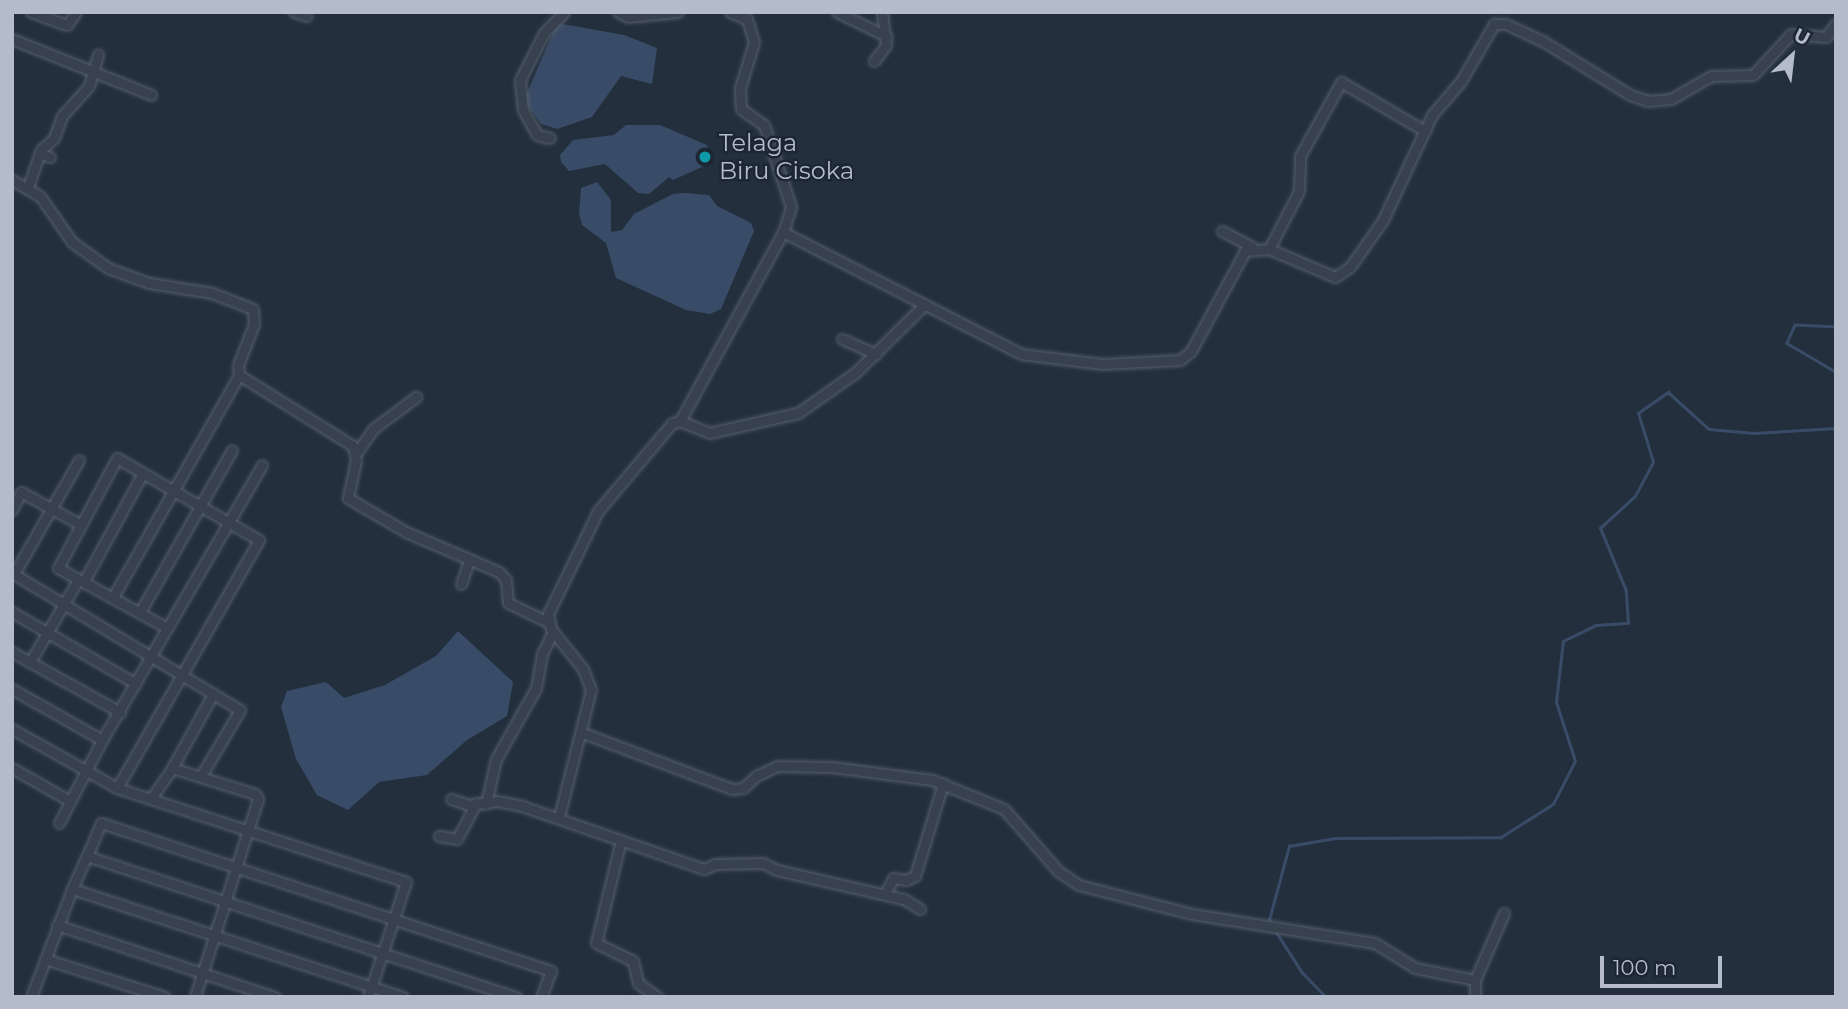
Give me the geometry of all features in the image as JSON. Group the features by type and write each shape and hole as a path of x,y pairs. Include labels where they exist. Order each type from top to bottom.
{"street":[{"path":"31,12 67,25 76,12"},
{"path":"295,12 306,16"},
{"path":"550,138 537,135 523,110 520,80 544,33 564,12"},
{"path":"618,12 628,17 678,12"},
{"path":"548,622 565,571 598,511 663,432 680,421 783,232 791,207 789,192 769,148 764,125 741,109 740,88 754,42 749,16 730,12"},
{"path":"837,12 886,36"},
{"path":"874,61 886,46 882,12"},
{"path":"1222,231 1252,247 1269,249 1328,276 1343,274 1371,241 1425,131 1494,24 1506,24 1541,40 1638,99 1660,101 1681,95 1711,76 1753,75 1791,34 1826,37 1836,23"},
{"path":"12,39 151,95"},
{"path":"28,187 39,148 54,138 71,104 84,95 98,54"},
{"path":"1269,249 1299,191 1300,156 1341,82 1425,131"},
{"path":"39,148 50,158"},
{"path":"12,180 40,196 72,242 108,268 149,283 212,293 253,309 254,324 238,365 239,375 113,597"},
{"path":"783,232 1021,354 1102,364 1180,360 1191,351 1237,260 1252,247"},
{"path":"680,421 709,433 798,413 823,399 876,354 925,304"},
{"path":"842,339 876,354"},
{"path":"239,375 357,452"},
{"path":"416,397 373,429 357,452 348,498 469,561 502,574 508,603 548,622 579,663 590,686 583,733 559,817"},
{"path":"140,612 232,450"},
{"path":"117,788 183,677 259,540 117,458 58,568 167,628"},
{"path":"79,460 13,574 240,710 201,776"},
{"path":"59,823 102,740 261,465"},
{"path":"30,662 144,473"},
{"path":"12,510 21,492 81,525"},
{"path":"461,584 469,561"},
{"path":"12,612 136,684"},
{"path":"439,836 457,839 481,803 496,759 536,688 542,654 553,631"},
{"path":"12,652 120,712"},
{"path":"12,689 102,740"},
{"path":"152,797 172,768 214,694"},
{"path":"12,729 117,788 152,797 249,832 407,882 368,997"},
{"path":"583,733 732,789 743,788 756,776 777,766 899,773 943,783 1004,809 1059,871 1079,885 1247,924 1375,943 1415,968 1475,981"},
{"path":"12,768 70,801"},
{"path":"172,768 255,794 259,807 195,997"},
{"path":"885,894 893,878 906,880 915,876 943,783"},
{"path":"451,799 522,806 704,869 715,864 763,863 777,870 885,894 920,909"},
{"path":"35,996 57,925 101,823 551,971 541,997"},
{"path":"621,840 596,943 633,961 638,983 657,997"},
{"path":"87,856 516,997"},
{"path":"72,889 403,997"},
{"path":"1475,997 1475,981 1504,913"},
{"path":"57,925 275,997"},
{"path":"45,959 165,997"}],"water":[{"path":"557,23 624,35 657,48 652,84 621,76 592,117 557,129 541,124 524,100"},
{"name":"Telaga Biru Cisoka","path":"626,125 660,125 707,145 711,163 673,180 669,177 649,194 638,193 605,164 569,171 561,162 560,155 573,140 614,135"},
{"name":"Telaga Biru Cisoka","path":"597,182 611,200 611,232 622,230 634,214 673,194 684,193 709,195 717,206 751,223 754,231 721,309 710,314 686,310 616,278 606,243 582,225 579,214 581,188"},
{"path":"458,631 513,682 507,716 467,740 427,775 379,782 348,810 317,795 296,759 281,707 287,691 326,682 344,698 385,685 436,656"}],"waterway":[{"path":"1836,327 1795,325 1787,343 1836,372"},
{"path":"1272,925 1269,920 1289,846 1336,838 1501,837 1553,804 1575,761 1556,702 1563,641 1596,625 1628,623 1626,591 1600,528 1635,496 1653,462 1638,413 1668,392 1709,429 1753,433 1836,428"},
{"path":"1275,930 1302,972 1326,997"}],"place":[{"name":"Telaga Biru Cisoka","path":"705,157"}]}
